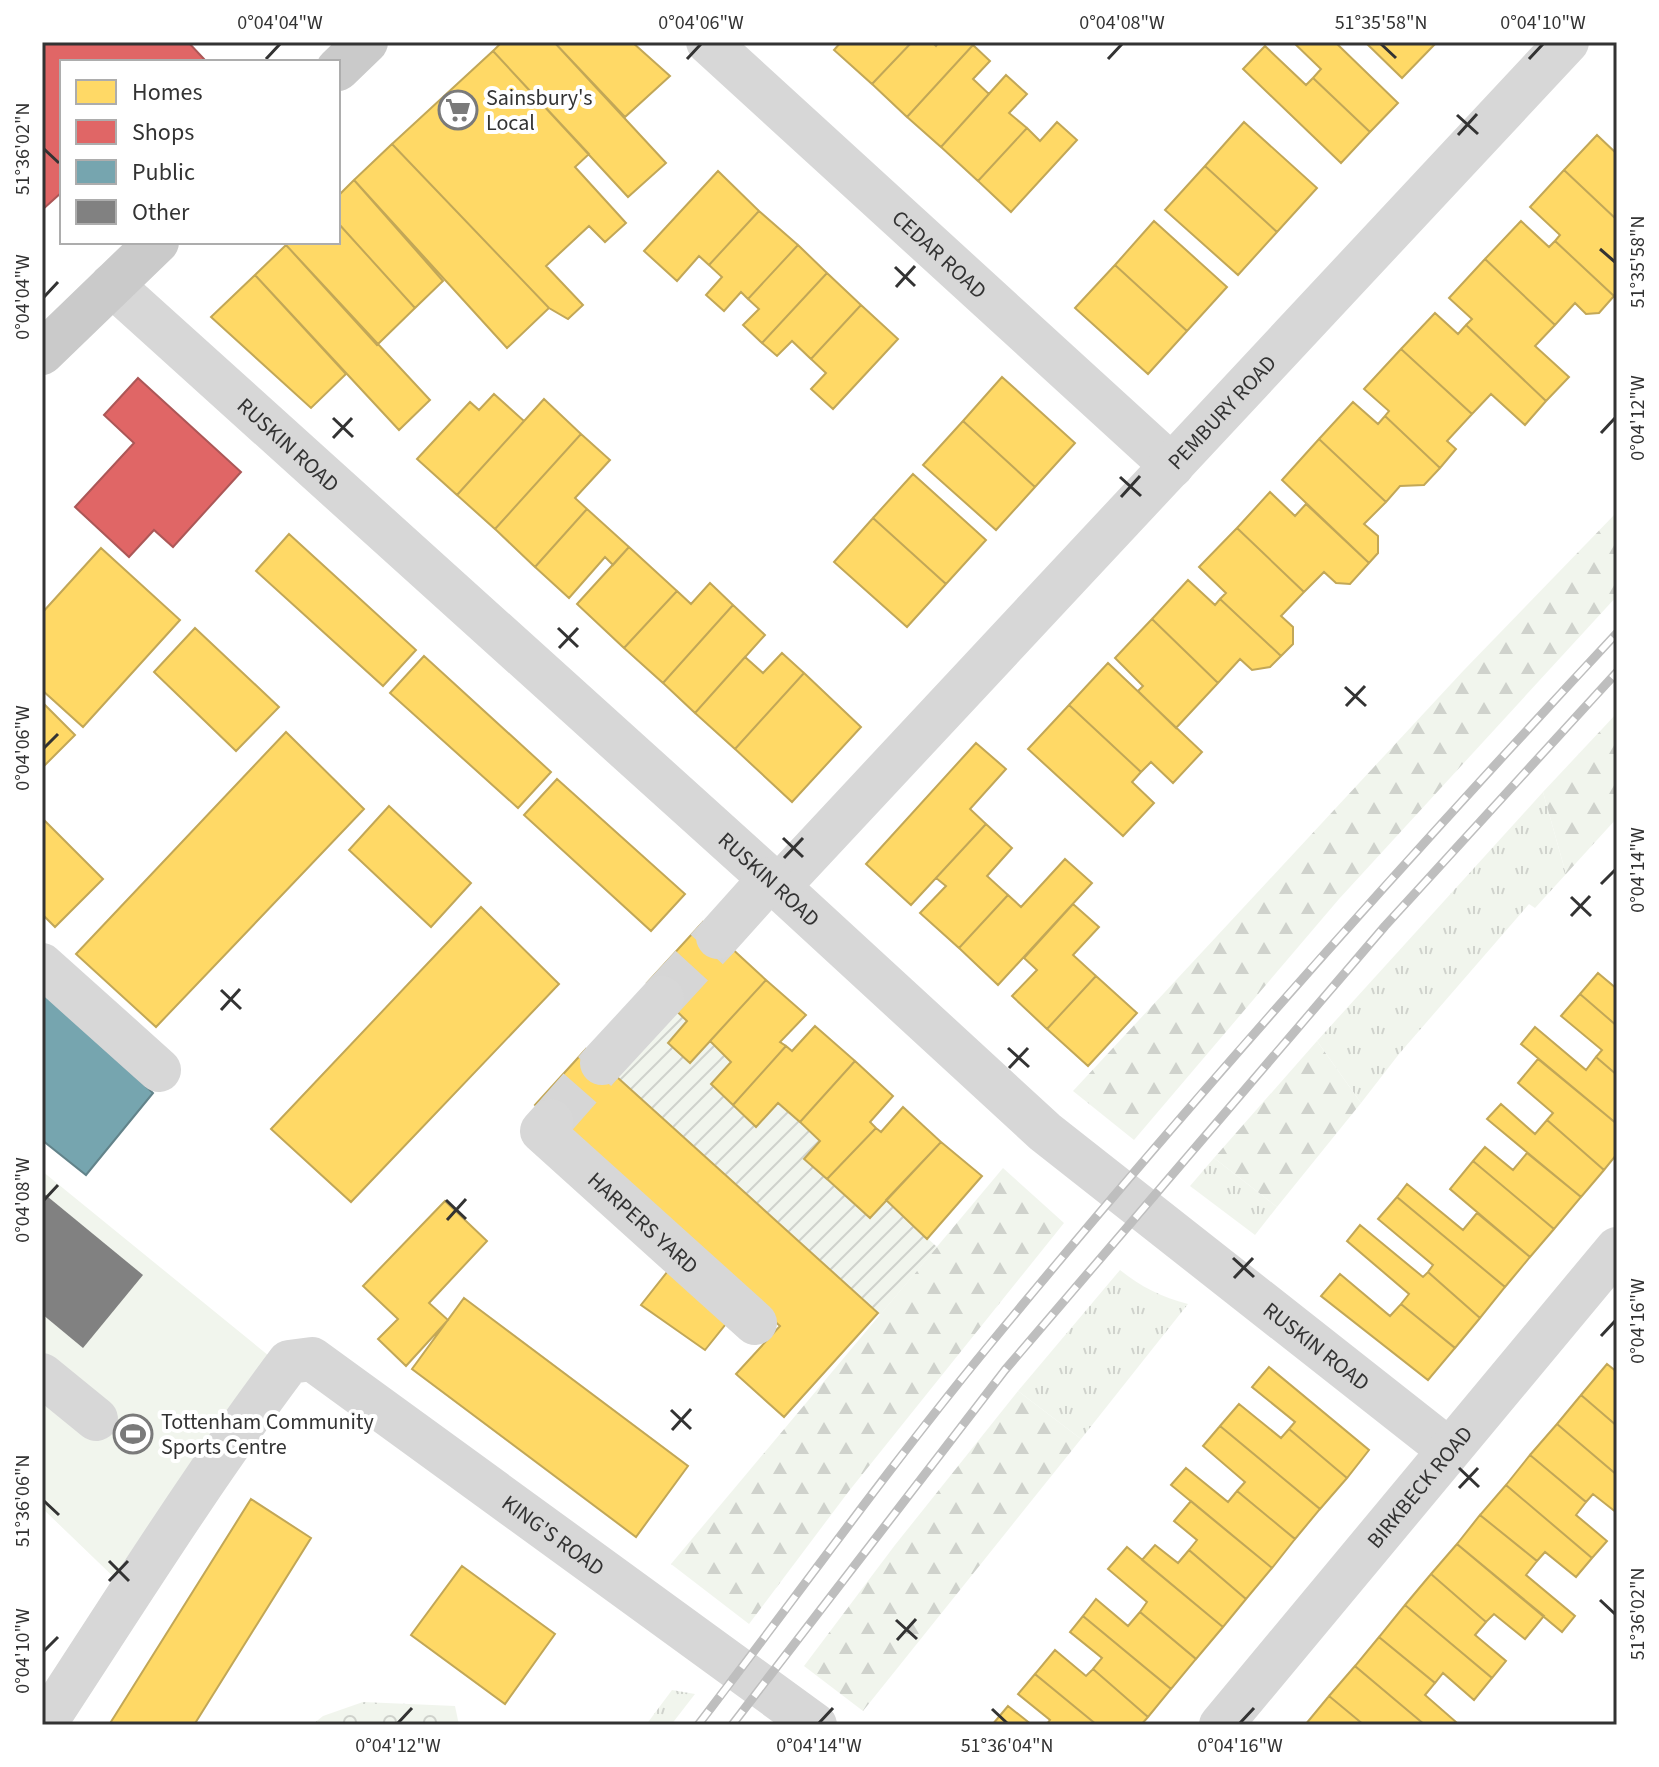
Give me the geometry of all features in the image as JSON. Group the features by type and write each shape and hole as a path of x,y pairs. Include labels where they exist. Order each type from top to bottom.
{"main road":[{"path":"340,67 366,42"},
{"path":"42,353 155,244"}],"street":[{"name":"CEDAR ROAD","path":"708,42 1172,466"},
{"name":"PEMBURY ROAD","path":"774,883 1172,466 1567,42"},
{"name":"RUSKIN ROAD","path":"112,285 1055,1140 1449,1450"},
{"path":"718,937 774,883"},
{"path":"42,965 159,1070"},
{"path":"602,1063 662,998"},
{"name":"HARPERS YARD","path":"551,1121 542,1131 755,1323"},
{"name":"BIRKBECK ROAD","path":"1221,1725 1617,1249"},
{"name":"KING'S ROAD","path":"44,1725 228,1446 289,1362 312,1359 815,1725"},
{"path":"42,1375 96,1419"}],"green space":[{"path":"1617,512 1617,596 1339,899 1134,1140 1073,1091 1464,670"},
{"path":"1617,713 1617,818 1566,874 1543,792"},
{"path":"1543,792 1566,874 1535,908 1529,904 1399,1054 1361,1103 1317,1041"},
{"path":"671,1006 687,1021 668,1043 690,1062 710,1041 731,1062 711,1084 756,1126 778,1103 820,1141 804,1159 870,1218 886,1200 937,1247 880,1315 613,1074"},
{"path":"1317,1041 1361,1103 1277,1207 1214,1158"},
{"path":"1214,1158 1277,1207 1255,1235 1190,1186"},
{"path":"1003,1168 1064,1223 849,1491 749,1624 671,1564"},
{"name":"Tottenham Community Sports Centre","path":"42,1171 274,1360 123,1586 42,1508"},
{"path":"1120,1270 1152,1291 1188,1304 1081,1439 1018,1391"},
{"path":"1018,1391 1081,1439 863,1711 804,1666 895,1545"},
{"path":"672,1690 695,1694 671,1725 646,1725"},
{"path":"363,1702 455,1706 459,1725 312,1725 323,1716"}],"building: Homes":[{"path":"502,42 554,42 666,163 628,197 493,51"},
{"path":"554,42 632,42 670,76 625,117"},
{"path":"841,42 912,42 872,84 834,50"},
{"path":"912,42 932,42 936,46 939,42 970,42 973,45 907,117 872,84"},
{"path":"1293,42 1335,42 1398,103 1370,132 1313,78 1321,69"},
{"path":"1365,42 1437,42 1402,78"},
{"path":"973,45 990,61 973,79 989,94 941,147 907,117"},
{"path":"1265,46 1306,85 1313,78 1370,132 1341,163 1243,69"},
{"path":"493,51 589,154 575,167 626,223 605,242 589,226 546,266 583,305 568,319 549,308 392,144"},
{"path":"1006,75 1027,94 1009,113 1027,128 978,181 941,147"},
{"path":"1057,122 1077,140 1011,212 978,181 1027,128 1040,141"},
{"path":"1244,122 1317,188 1277,232 1205,166"},
{"path":"1597,135 1617,154 1617,220 1564,170"},
{"path":"392,144 549,308 507,348 354,180"},
{"path":"1205,166 1277,232 1238,275 1165,210"},
{"path":"1564,170 1617,220 1617,293 1614,296 1555,241 1560,235 1530,207"},
{"path":"718,171 759,211 709,265 699,256 677,281 644,251"},
{"path":"354,180 443,281 415,308 340,225 340,194"},
{"path":"759,211 798,245 748,299 741,292 724,311 706,295 722,277 709,265"},
{"path":"1154,221 1227,287 1187,331 1115,265"},
{"path":"1521,221 1549,247 1555,241 1614,296 1599,313 1586,314 1575,303 1555,325 1485,259"},
{"path":"340,225 415,308 377,345 286,245 340,244"},
{"path":"286,245 430,400 399,430 255,275"},
{"path":"798,245 827,273 762,343 743,325 759,309 748,299"},
{"path":"1485,259 1555,325 1535,346 1569,377 1546,401 1466,325 1472,319 1449,298"},
{"path":"1115,265 1187,331 1148,374 1075,308"},
{"path":"827,273 861,305 811,359 792,341 777,356 762,343"},
{"path":"255,275 346,374 311,408 211,317"},
{"path":"861,305 898,339 833,409 811,389 826,373 811,359"},
{"path":"1435,313 1458,334 1466,325 1546,401 1525,425 1491,394 1472,414 1401,349"},
{"path":"1401,349 1472,414 1447,441 1456,449 1440,468 1385,416 1389,411 1364,389"},
{"path":"1002,377 1075,443 1035,487 963,421"},
{"path":"494,394 524,421 457,495 417,459 470,402 479,410"},
{"path":"544,399 581,434 495,529 457,495"},
{"path":"1353,402 1378,424 1385,416 1440,468 1424,485 1400,486 1386,502 1319,439"},
{"path":"963,421 1035,487 996,530 923,465"},
{"path":"581,434 610,460 575,498 587,509 535,567 495,529"},
{"path":"1319,439 1386,502 1364,524 1378,536 1378,553 1369,563 1282,480"},
{"path":"913,474 986,540 946,584 873,518"},
{"path":"1270,492 1295,516 1306,504 1369,563 1350,584 1336,583 1324,572 1304,592 1237,528"},
{"path":"587,509 629,547 613,565 605,557 569,598 535,567"},
{"path":"873,518 946,584 907,627 834,562"},
{"path":"1237,528 1304,592 1281,616 1293,627 1293,644 1281,656 1220,599 1226,593 1199,567"},
{"path":"289,534 416,650 383,686 256,571"},
{"path":"629,547 677,591 624,648 577,604"},
{"path":"101,548 180,620 83,727 42,690 42,613"},
{"path":"1188,580 1215,605 1220,599 1281,656 1270,667 1252,670 1240,659 1218,683 1152,619"},
{"path":"710,583 733,605 663,683 624,648 677,591 691,604"},
{"path":"733,605 765,635 695,713 663,683"},
{"path":"1152,619 1218,683 1176,728 1138,691 1143,686 1115,658"},
{"path":"195,628 279,707 236,751 154,672"},
{"path":"782,653 804,673 735,749 695,713 745,657 763,673"},
{"path":"424,656 551,772 518,808 390,693"},
{"path":"1108,663 1202,752 1173,783 1151,762 1141,772 1069,705"},
{"path":"804,673 861,727 792,802 735,749"},
{"path":"42,702 75,735 42,768"},
{"path":"1069,705 1141,772 1132,782 1154,803 1123,836 1028,749"},
{"path":"286,732 364,809 156,1027 76,954"},
{"path":"976,743 1006,769 970,809 986,824 911,905 866,864"},
{"path":"557,779 685,894 651,931 524,815"},
{"path":"389,806 471,883 431,927 349,850"},
{"path":"42,818 103,879 55,927 42,914"},
{"path":"986,824 1012,848 987,876 1008,895 959,948 920,913 946,886 936,878"},
{"path":"1065,859 1092,883 998,985 959,948 1008,895 1021,907"},
{"path":"1073,904 1099,927 1073,955 1096,976 1047,1029 1012,996 1037,970 1024,958"},
{"path":"481,907 559,984 351,1202 271,1129"},
{"path":"703,922 766,980 690,1063 668,1043 687,1021 647,983"},
{"path":"1598,973 1617,989 1617,1026 1580,994"},
{"path":"1096,976 1137,1013 1088,1066 1047,1029"},
{"path":"766,980 806,1015 780,1042 786,1046 733,1105 711,1084 731,1062 710,1041"},
{"path":"1580,994 1617,1026 1617,1075 1596,1057 1602,1050 1561,1016"},
{"path":"815,1026 855,1061 800,1122 778,1103 756,1127 733,1105 786,1046 792,1051"},
{"path":"1535,1027 1586,1070 1596,1057 1617,1075 1617,1124 1521,1044"},
{"path":"586,1049 878,1313 784,1417 736,1374 780,1326 535,1105"},
{"path":"1538,1059 1617,1124 1617,1154 1604,1170 1547,1120 1553,1113 1518,1083"},
{"path":"855,1061 893,1096 870,1122 876,1128 827,1179 804,1159 820,1141 800,1122"},
{"path":"1501,1104 1535,1134 1547,1120 1604,1170 1581,1197 1487,1119"},
{"path":"903,1107 941,1142 870,1218 827,1179 876,1128 881,1132"},
{"path":"941,1142 982,1176 927,1239 886,1200"},
{"path":"1485,1147 1513,1170 1527,1153 1581,1197 1554,1229 1473,1161"},
{"path":"1473,1161 1554,1229 1530,1257 1450,1189"},
{"path":"1407,1184 1463,1230 1477,1213 1530,1257 1505,1287 1397,1197"},
{"path":"1397,1197 1505,1287 1480,1318 1428,1272 1433,1265 1378,1219"},
{"path":"445,1201 487,1241 429,1303 448,1320 406,1366 378,1339 398,1319 363,1286"},
{"path":"1360,1225 1423,1277 1428,1272 1480,1318 1455,1348 1401,1304 1409,1294 1347,1241"},
{"path":"675,1262 733,1315 705,1350 641,1305"},
{"path":"1340,1274 1390,1316 1401,1304 1455,1348 1428,1380 1321,1296"},
{"path":"464,1298 688,1466 636,1537 412,1369"},
{"path":"1607,1364 1617,1372 1617,1426 1581,1395"},
{"path":"1269,1367 1369,1450 1347,1478 1289,1429 1295,1422 1252,1387"},
{"path":"1581,1395 1617,1426 1617,1475 1557,1424"},
{"path":"1239,1404 1281,1438 1289,1429 1347,1478 1320,1509 1220,1426"},
{"path":"1557,1424 1617,1475 1617,1513 1593,1494 1586,1502 1530,1455"},
{"path":"1220,1426 1320,1509 1295,1539 1237,1491 1245,1482 1203,1446"},
{"path":"1530,1455 1586,1502 1576,1515 1607,1541 1592,1558 1506,1485"},
{"path":"1186,1468 1228,1502 1237,1491 1295,1539 1272,1568 1171,1485"},
{"path":"1506,1485 1592,1558 1576,1577 1545,1552 1537,1561 1480,1515"},
{"path":"251,1499 311,1538 194,1725 109,1725"},
{"path":"1191,1501 1272,1568 1246,1599 1189,1550 1197,1540 1174,1521"},
{"path":"1480,1515 1537,1561 1526,1575 1575,1616 1562,1632 1457,1544"},
{"path":"1457,1544 1544,1616 1525,1639 1494,1614 1486,1622 1431,1574"},
{"path":"1155,1545 1178,1563 1189,1550 1246,1599 1223,1627 1142,1560"},
{"path":"1127,1547 1223,1627 1196,1659 1140,1612 1147,1602 1108,1569"},
{"path":"462,1566 555,1634 505,1704 411,1635"},
{"path":"1431,1574 1486,1622 1475,1635 1506,1661 1492,1678 1405,1605"},
{"path":"1096,1599 1128,1626 1140,1612 1196,1659 1171,1689 1083,1616"},
{"path":"1405,1605 1492,1678 1474,1700 1443,1673 1435,1683 1379,1637"},
{"path":"1083,1616 1171,1689 1148,1717 1093,1669 1102,1658 1070,1632"},
{"path":"1379,1637 1435,1683 1425,1695 1456,1722 1453,1725 1425,1725 1355,1666"},
{"path":"1055,1650 1086,1676 1093,1669 1148,1717 1141,1725 1097,1725 1035,1674"},
{"path":"1355,1666 1425,1725 1364,1725 1329,1696"},
{"path":"1035,1674 1097,1725 1046,1725 1050,1720 1018,1694"},
{"path":"1329,1696 1364,1725 1305,1725"},
{"path":"1008,1706 1032,1725 992,1725"}],"building: Shops":[{"path":"42,42 188,42 205,60 60,60 60,194 42,210"},
{"path":"138,378 241,472 173,547 154,530 129,557 75,507 134,443 104,415"}],"building: Public":[{"path":"42,988 153,1093 86,1175 42,1140"}],"building: Other":[{"path":"42,1192 143,1275 83,1348 42,1314"}],"tunnel":[{"path":"662,998 718,937"},
{"path":"551,1121 602,1063"}],"railway":[{"path":"698,1725 912,1442 1062,1257 1296,986 1617,633"},
{"path":"732,1725 1005,1370 1385,926 1617,672"}],"place":[{"name":"Sainsbury's Local","path":"458,110"},
{"name":"Tottenham Community Sports Centre","path":"133,1434"}]}
